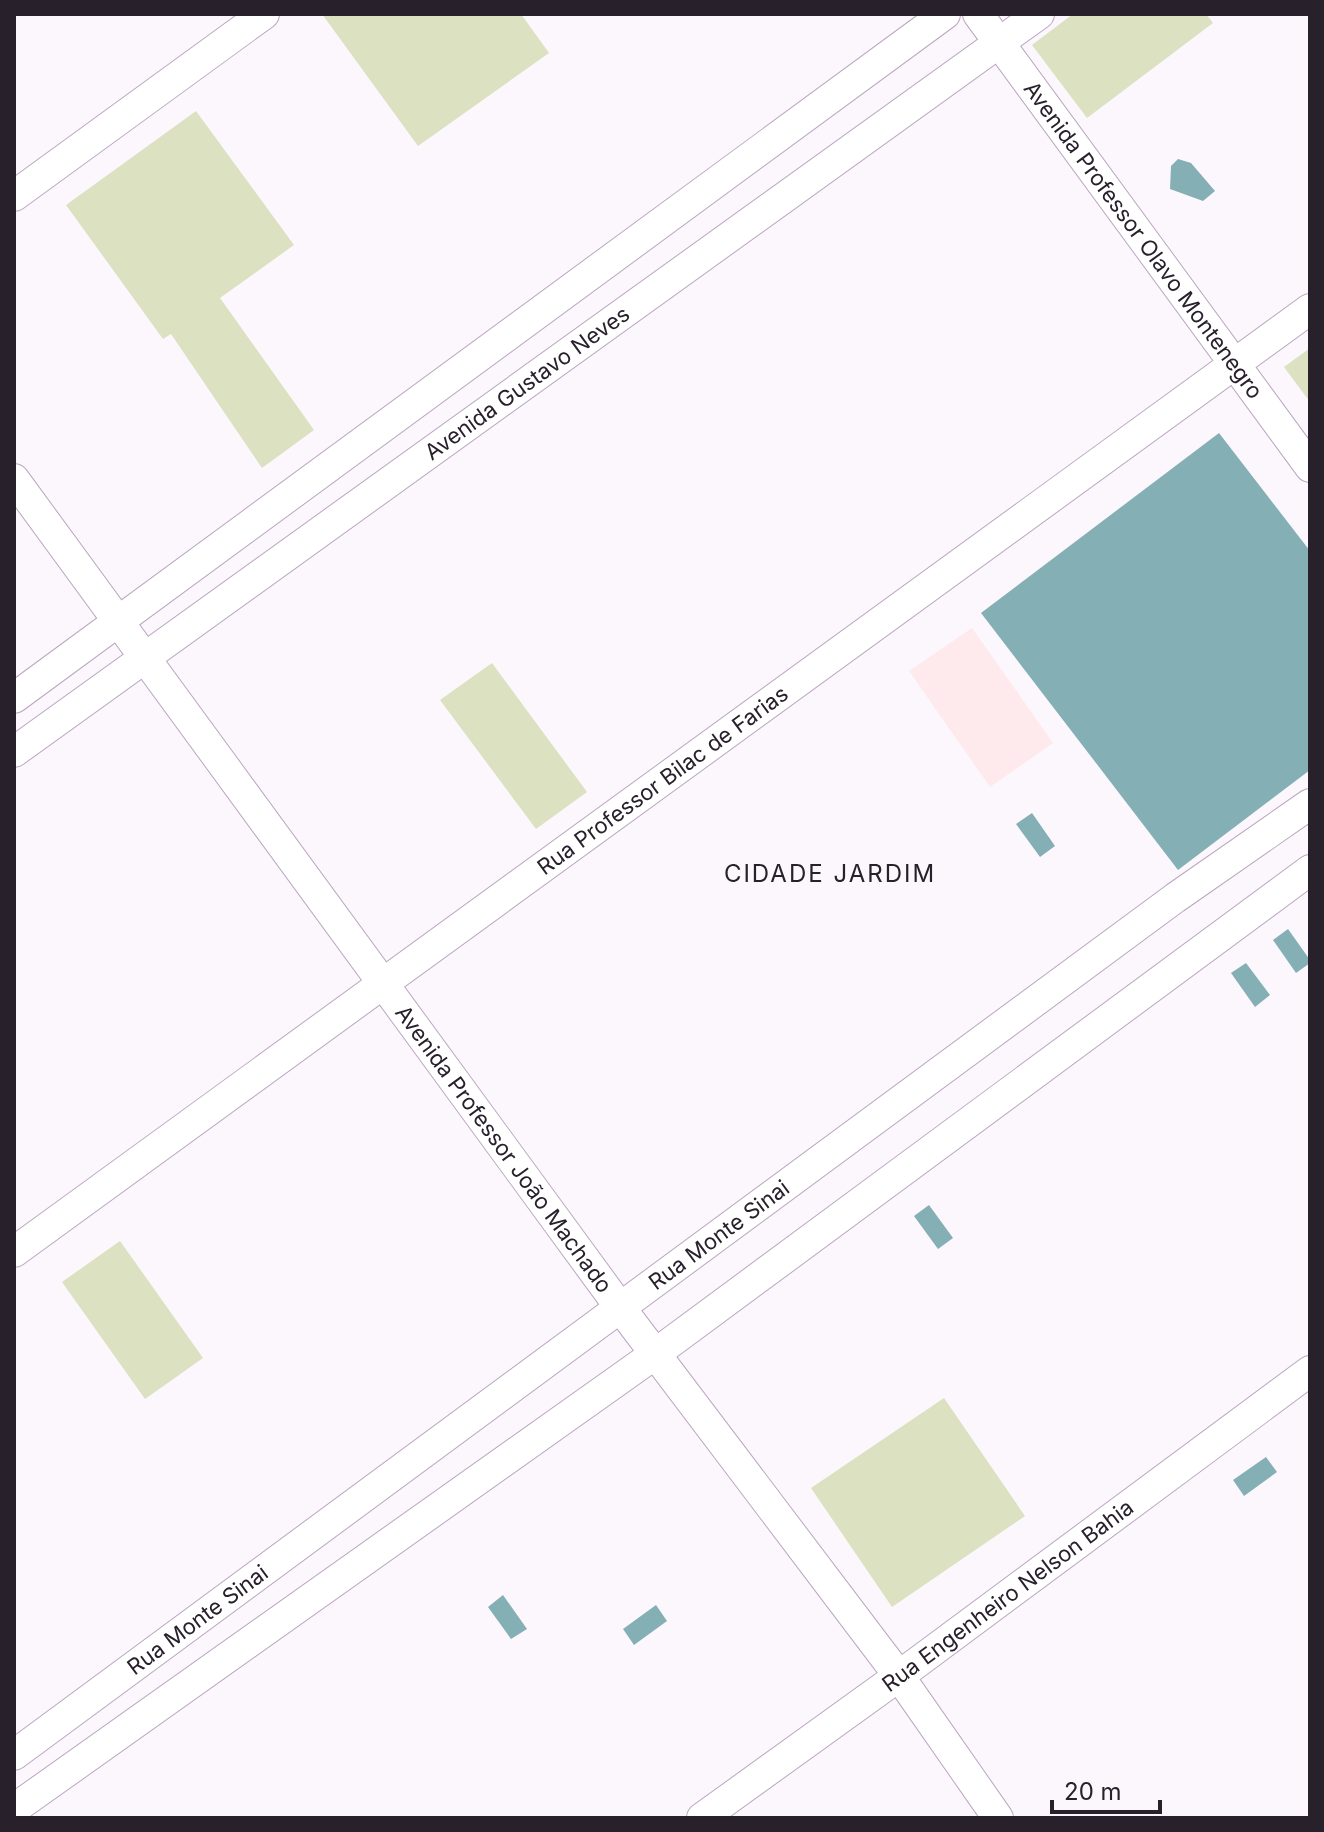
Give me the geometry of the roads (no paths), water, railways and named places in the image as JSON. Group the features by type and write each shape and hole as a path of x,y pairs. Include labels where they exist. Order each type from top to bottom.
{"street":[{"path":"14,196 264,14"},
{"path":"14,698 945,14"},
{"name":"Avenida Professor Olavo Montenegro","path":"978,14 1310,467"},
{"name":"Avenida Gustavo Neves","path":"14,752 1039,14"},
{"name":"Rua Professor Bilac de Farias","path":"14,1252 1310,309"},
{"name":"Avenida Professor João Machado","path":"14,479 619,1306 899,1676 998,1818"},
{"name":"Rua Monte Sinai","path":"14,1755 1175,898 1310,804"},
{"path":"14,1809 655,1354 1310,870"},
{"name":"Rua Engenheiro Nelson Bahia","path":"702,1818 1310,1371"}],"water":[{"path":"1178,159 1191,163 1215,191 1203,201 1170,189 1171,166"},
{"path":"1219,433 1310,551 1310,770 1178,870 981,613"},
{"path":"1032,813 1055,846 1040,857 1016,824"},
{"path":"1288,929 1310,960 1296,973 1273,940"},
{"path":"1246,963 1270,995 1255,1007 1231,973"},
{"path":"929,1205 953,1238 938,1249 914,1216"},
{"path":"1266,1457 1277,1472 1244,1496 1233,1480"},
{"path":"503,1595 527,1629 511,1639 488,1607"},
{"path":"656,1605 667,1621 634,1645 623,1629"}],"district":[{"name":"CIDADE JARDIM","path":"830,874"}]}
